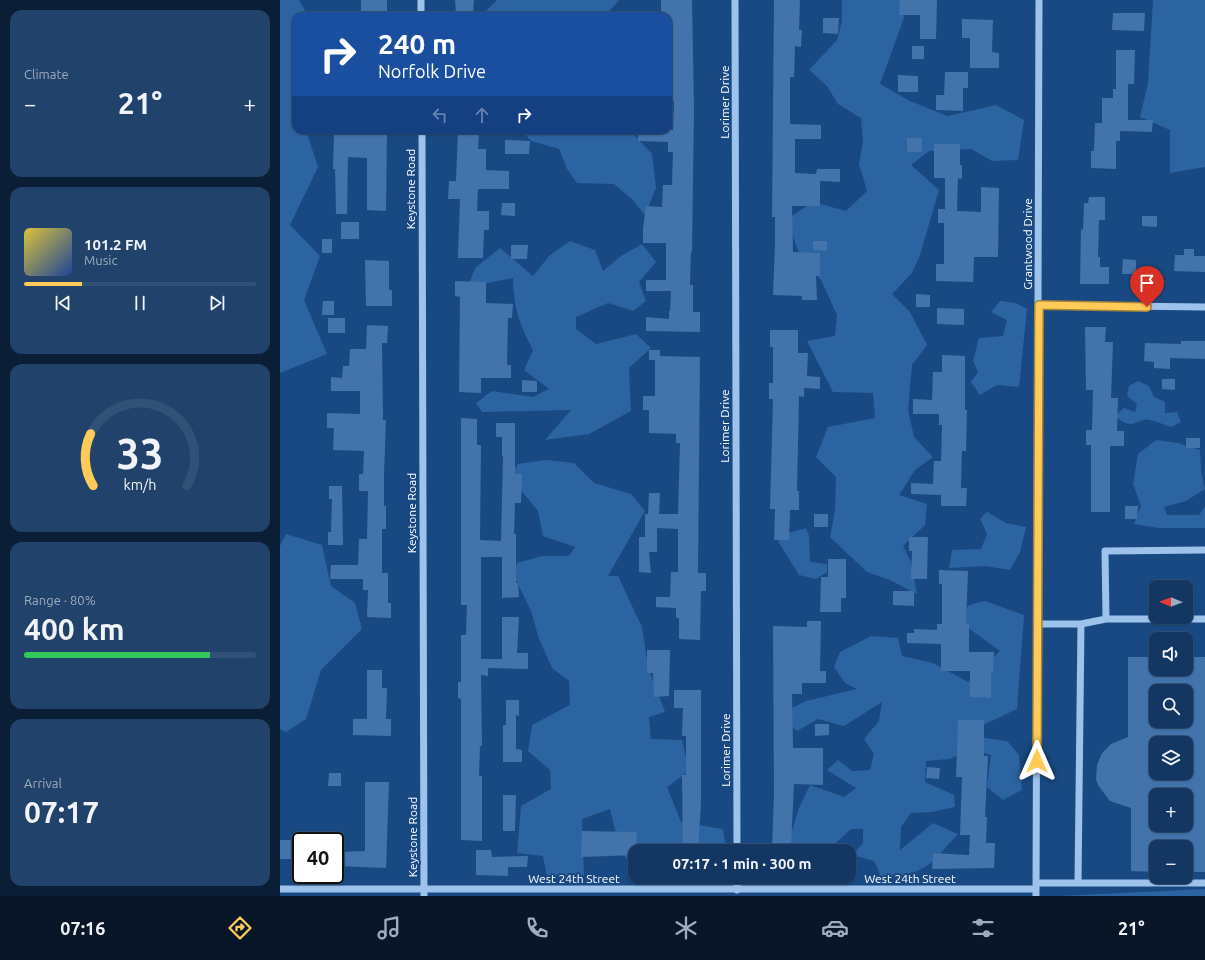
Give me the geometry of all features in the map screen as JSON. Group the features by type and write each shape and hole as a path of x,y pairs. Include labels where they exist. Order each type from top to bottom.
{"street":[{"path":"421,0 422,12"},
{"name":"Lorimer Drive","path":"735,0 737,844"},
{"name":"Grantwood Drive","path":"1036,889 1040,0"},
{"name":"Keystone Road","path":"422,134 424,893"},
{"path":"1039,305 1205,307"},
{"path":"1106,619 1105,551 1205,550"},
{"path":"1037,624 1080,624 1106,619 1205,619"},
{"path":"1078,883 1080,624"},
{"name":"West 24th Street","path":"280,889 424,893 707,893 737,890 1036,889 1078,883 1205,883"},
{"path":"737,884 737,890"}],"shaded area":[{"path":"280,0 299,0 306,12 292,12 292,134 307,134 318,167 290,225 320,256 304,300 327,354 280,373"},
{"path":"497,0 619,0 608,12 485,12"},
{"path":"842,0 902,0 904,18 880,84 910,101 948,116 996,105 1024,120 1018,160 992,161 971,149 929,151 911,165 939,190 920,255 912,273 892,294 910,312 927,345 912,365 908,410 914,437 933,457 915,470 899,495 927,504 925,525 903,546 911,562 917,594 890,580 867,572 830,537 835,510 836,477 816,457 828,427 875,418 873,393 833,392 807,341 835,336 837,315 821,280 800,256 787,219 813,202 846,211 867,191 859,164 863,141 861,118 838,104 827,86 809,70 837,40 842,21"},
{"path":"1153,0 1205,0 1205,167 1170,173 1170,130 1140,117 1148,83"},
{"path":"525,134 633,134 652,154 656,188 645,215 633,200 614,184 577,183 567,169 559,149 531,141"},
{"path":"570,241 595,250 603,271 621,256 642,244 656,262 639,282 646,301 633,311 608,303 576,317 576,329 596,344 636,334 651,348 629,368 631,411 589,434 545,440 571,410 482,412 476,403 492,391 533,397 549,389 524,370 533,350 518,316 513,278 468,287 475,268 500,248 533,276 549,256"},
{"path":"1000,301 1016,303 1027,309 1019,387 997,385 980,395 971,382 978,372 973,361 979,338 1003,336 1007,320 991,312"},
{"path":"1138,381 1149,386 1154,397 1165,402 1165,413 1177,412 1181,422 1171,427 1150,420 1142,420 1131,424 1121,421 1115,416 1124,408 1135,412 1137,404 1127,396 1129,386"},
{"path":"1156,440 1178,443 1200,450 1201,472 1205,489 1186,501 1164,507 1167,515 1199,515 1205,507 1205,528 1159,528 1134,524 1141,506 1133,484 1138,454"},
{"path":"546,460 574,463 594,483 631,494 645,511 608,576 618,576 642,627 648,667 665,712 649,717 651,739 682,740 689,771 667,787 681,822 723,829 725,844 628,844 628,860 620,851 610,809 582,819 584,875 547,876 543,856 517,853 521,806 551,789 550,770 528,751 532,725 570,705 569,681 552,668 539,639 531,611 514,576 517,563 542,556 569,556 575,547 543,536 538,511 510,477 518,464"},
{"path":"987,512 1006,523 1026,527 1020,552 1010,570 985,566 949,568 952,550 981,549 987,534 980,519"},
{"path":"806,528 809,536 810,562 827,564 827,572 816,579 799,575 778,541 785,534"},
{"path":"286,534 322,545 331,586 355,603 362,629 321,670 306,719 286,732 280,729 280,546"},
{"path":"985,601 1024,615 1017,709 981,726 978,737 1007,741 1019,755 1022,790 1003,800 987,787 991,755 972,750 949,759 926,761 925,782 954,795 955,807 932,812 911,813 901,827 900,850 933,823 958,834 926,867 908,874 881,876 874,861 856,856 856,851 863,843 863,829 851,829 835,844 792,844 789,840 799,808 810,785 844,797 856,788 827,770 838,760 852,771 870,770 874,754 864,739 879,721 882,702 844,726 818,719 797,731 788,723 788,710 806,701 857,689 845,683 834,667 840,652 871,636 898,638 902,656 933,663 968,682 1000,651 956,619 969,605"},
{"path":"1205,889 1205,896 1060,896"}],"building":[{"path":"361,0 387,0 387,12 361,12"},
{"path":"455,0 474,0 473,12 456,12"},
{"path":"661,0 692,0 694,109 692,252 690,285 693,285 693,312 700,312 700,332 646,331 646,317 669,319 671,291 646,291 646,280 666,280 666,243 643,243 643,228 646,206 662,207 663,185 672,185 673,152 668,152 668,142 638,141 638,134 672,134 673,130 674,101 672,101 672,12 661,12"},
{"path":"774,0 800,0 799,30 802,30 801,47 795,46 794,77 790,77 790,124 821,125 821,139 795,139 795,173 816,174 817,169 840,169 840,182 820,181 820,206 792,206 793,252 820,253 820,276 816,276 817,300 802,300 802,296 773,295 775,243 775,217 772,217"},
{"path":"900,0 937,0 936,39 920,39 920,15 899,15"},
{"path":"1113,13 1145,13 1144,31 1112,30"},
{"path":"823,18 839,18 838,34 823,33"},
{"path":"962,19 993,20 992,52 999,53 999,68 970,68 970,38 962,38"},
{"path":"912,46 924,46 924,59 912,59"},
{"path":"1116,50 1135,50 1134,84 1128,84 1128,120 1153,120 1152,132 1120,131 1120,141 1116,141 1116,169 1091,168 1091,151 1094,151 1095,123 1102,123 1102,98 1113,98 1113,89 1116,89"},
{"path":"945,72 968,72 968,88 963,88 963,111 936,110 936,95 944,95"},
{"path":"898,75 918,76 918,92 898,92"},
{"path":"334,134 387,134 386,211 367,210 367,158 348,157 347,214 336,214 335,169 333,169"},
{"path":"458,134 479,134 478,149 486,149 486,170 509,171 509,189 478,189 477,211 489,211 489,230 484,230 483,258 458,258 460,199 448,199 449,181 456,181"},
{"path":"907,138 922,138 922,152 907,152"},
{"path":"505,140 530,141 529,154 505,154"},
{"path":"934,144 960,144 962,179 958,178 957,211 981,212 981,187 999,188 998,257 974,257 973,282 936,281 936,264 944,264 944,223 938,223 938,209 945,209 945,178 934,178"},
{"path":"1089,197 1105,197 1105,220 1099,220 1098,257 1100,257 1100,267 1109,267 1109,284 1080,284 1081,229 1083,230 1084,203 1088,203"},
{"path":"502,203 515,203 515,216 501,215"},
{"path":"1142,216 1157,216 1157,227 1142,226"},
{"path":"341,222 359,222 359,239 341,239"},
{"path":"322,239 332,239 332,253 322,253"},
{"path":"813,241 827,241 827,251 813,250"},
{"path":"511,245 528,245 527,259 511,259"},
{"path":"1184,249 1194,249 1194,256 1205,256 1205,272 1174,271 1175,255 1184,255"},
{"path":"1123,259 1136,260 1136,274 1122,274"},
{"path":"365,260 389,261 389,290 392,290 392,306 366,306"},
{"path":"455,281 486,282 486,303 513,304 512,318 508,318 507,365 511,365 511,378 481,378 481,393 459,392 460,297 455,296"},
{"path":"916,294 930,295 930,307 916,307"},
{"path":"323,301 334,301 334,315 322,315"},
{"path":"937,308 964,309 964,325 937,324"},
{"path":"328,318 345,318 345,333 328,333"},
{"path":"367,325 388,326 387,343 382,343 383,420 386,420 384,506 386,506 386,529 382,529 382,573 388,573 388,603 391,603 391,618 367,617 368,590 363,590 363,579 330,579 331,565 358,565 359,539 367,539 368,491 359,491 359,474 363,474 364,451 333,450 334,428 327,428 327,413 360,414 360,391 331,391 331,377 342,378 343,366 349,366 350,349 366,349"},
{"path":"1085,327 1106,327 1105,342 1113,342 1111,398 1118,398 1117,431 1124,431 1124,446 1110,446 1110,512 1091,512 1091,445 1086,445 1086,430 1092,430 1093,390 1086,390"},
{"path":"770,330 798,330 798,353 808,353 807,376 820,377 820,389 804,388 804,397 799,396 797,491 799,491 799,510 790,510 789,540 774,540 775,509 770,509 773,399 769,399 769,383 773,383 773,347 770,347"},
{"path":"1181,341 1205,341 1205,359 1170,358 1170,369 1154,368 1154,362 1144,361 1145,343 1181,344"},
{"path":"649,350 660,350 660,356 700,357 698,573 706,573 706,591 701,591 700,640 679,639 679,618 676,618 676,608 656,607 656,597 670,597 671,572 678,572 678,529 657,528 657,552 649,552 651,573 639,572 639,537 645,537 645,514 648,514 649,493 660,493 659,514 678,514 680,443 676,443 676,434 649,433 649,410 643,410 643,396 655,396 655,360 649,360"},
{"path":"942,355 965,356 965,410 967,410 966,451 962,451 961,488 967,488 966,506 941,506 941,495 911,494 911,483 933,484 934,461 941,461 942,425 939,425 939,414 913,414 913,399 932,400 933,372 942,372"},
{"path":"1162,379 1175,379 1175,390 1162,389"},
{"path":"522,380 537,381 537,392 522,392"},
{"path":"461,418 477,419 477,445 481,445 480,540 501,541 503,456 502,437 496,437 496,423 515,423 515,474 522,474 521,503 515,503 514,534 516,534 516,583 518,583 519,597 502,598 502,557 481,557 481,659 502,659 502,617 519,617 517,653 528,653 528,669 488,668 488,676 481,675 482,746 480,746 479,776 482,776 482,841 461,840 461,699 458,698 458,682 461,682 461,635 466,635 467,605 461,605"},
{"path":"1186,438 1200,438 1200,448 1186,448"},
{"path":"329,486 342,486 343,545 328,545 328,532 331,532 332,499 329,499"},
{"path":"1125,506 1138,506 1137,519 1125,519"},
{"path":"814,514 828,514 828,527 814,527"},
{"path":"909,537 928,537 927,579 911,579 912,551 909,551"},
{"path":"828,559 846,559 846,598 841,598 841,612 820,612 821,577 828,577"},
{"path":"939,570 968,571 966,624 969,624 969,652 994,652 993,672 991,672 991,698 970,697 970,671 941,671 941,644 907,643 907,633 914,633 914,629 937,630 937,624 942,624 942,584 939,584"},
{"path":"893,591 914,591 914,606 893,605"},
{"path":"807,621 821,621 820,671 826,671 826,683 802,683 802,694 792,694 793,748 823,748 823,785 794,784 791,844 772,844 774,796 773,626 807,627"},
{"path":"647,650 670,650 669,696 654,697 653,673 647,673"},
{"path":"1128,657 1149,657 1149,676 1193,676 1193,657 1205,657 1205,872 1193,872 1193,840 1149,840 1149,872 1131,871 1131,808 1110,801 1098,785 1096,779 1097,765 1102,753 1111,744 1128,737"},
{"path":"367,670 382,670 382,688 387,688 386,719 391,719 391,736 353,735 353,719 367,719"},
{"path":"674,690 701,690 701,803 698,844 683,844 682,775 686,775 686,736 682,736 683,708 674,708"},
{"path":"506,700 519,700 519,716 516,715 516,749 522,750 522,762 503,762 503,725 506,725"},
{"path":"958,720 984,720 984,756 988,756 985,817 987,817 986,843 995,843 994,868 932,869 933,853 969,855 970,835 960,835 962,777 956,777"},
{"path":"815,724 829,724 829,735 815,736"},
{"path":"927,767 940,768 939,779 926,778"},
{"path":"329,773 341,773 341,786 328,786"},
{"path":"365,782 389,782 386,868 344,866 344,852 365,851"},
{"path":"503,795 516,795 515,831 503,831"},
{"path":"582,831 637,832 636,844 628,844 628,855 581,857"},
{"path":"280,840 291,840 291,859 280,859"},
{"path":"476,850 491,850 492,857 528,856 527,867 508,867 508,876 476,875"}],"route":[{"path":"1037,761 1039,305 1147,307"}]}
